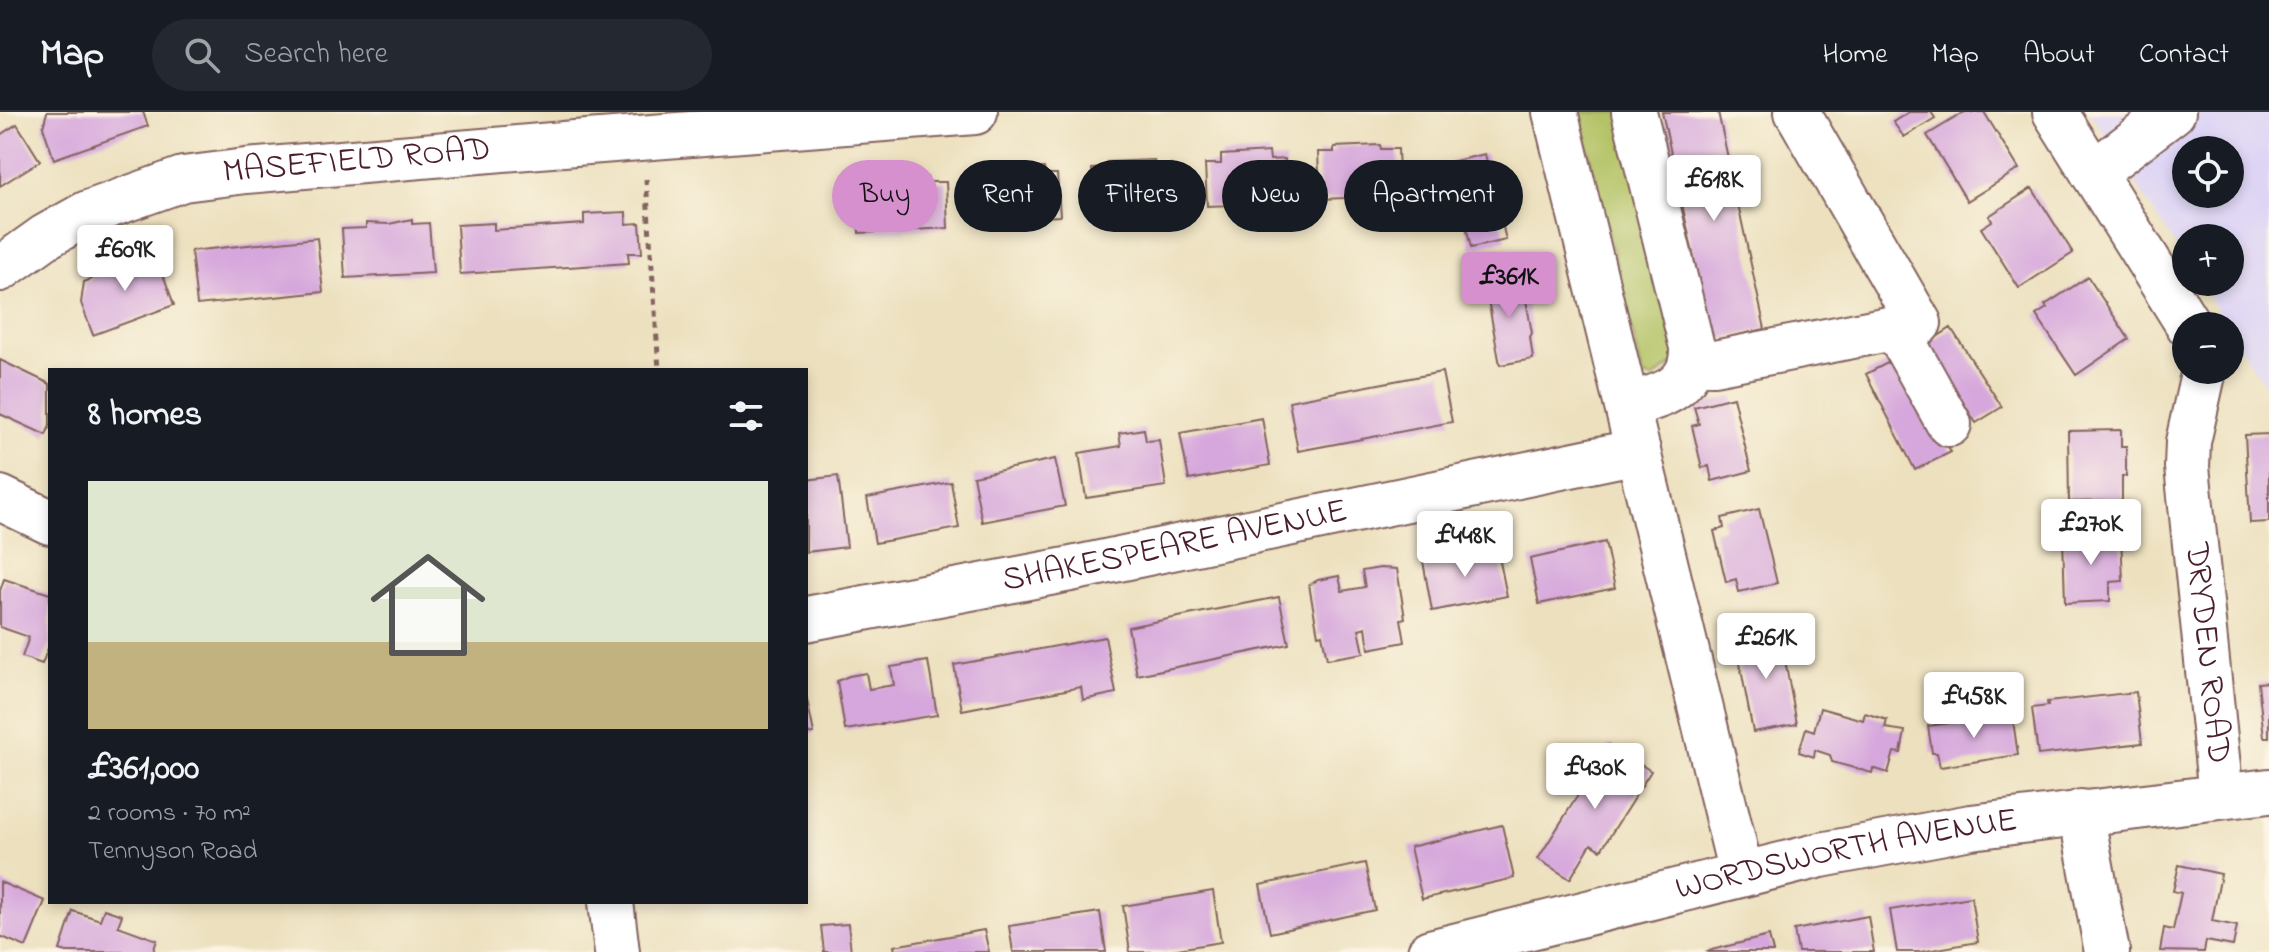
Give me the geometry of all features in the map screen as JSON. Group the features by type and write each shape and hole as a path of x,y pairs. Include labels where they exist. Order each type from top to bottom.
{"street":[{"name":"MASEFIELD ROAD","path":"0,269 45,237 88,213 183,179 246,171 975,112"},
{"path":"1555,112 1741,873"},
{"path":"1627,405 1655,398 1673,389 1686,376 1692,362 1692,347 1634,112"},
{"path":"1692,362 1714,363 1919,323 1797,112"},
{"path":"2055,112 2180,312"},
{"path":"2093,173 2173,112"},
{"path":"1896,329 1949,424"},
{"name":"DRYDEN ROAD","path":"2201,384 2188,442 2187,467 2221,796"},
{"name":"SHAKESPEARE AVENUE","path":"808,619 1071,569 1638,451"},
{"path":"0,498 48,521"},
{"name":"WORDSWORTH AVENUE","path":"1430,952 1821,855 1971,827 2269,791"},
{"path":"2081,812 2107,952"},
{"path":"611,904 617,952"}],"path":[{"path":"644,138 659,368"}],"shaded area":[{"path":"2090,112 2269,112 2269,392 2244,353 2244,312 2218,312 2208,296 2244,296 2244,224 2172,224 2172,240"}],"green space":[{"path":"1579,112 1621,112 1677,361 1653,379 1643,376"}],"building":[{"path":"47,112 143,112 148,126 54,159 43,127"},
{"path":"1662,112 1718,112 1765,329 1712,341"},
{"path":"1909,112 1931,112 1935,118 1904,137 1893,122"},
{"path":"1965,112 1984,112 2019,169 1967,201 1927,135"},
{"path":"17,124 40,161 0,186 0,135"},
{"path":"1380,145 1381,149 1398,149 1398,160 1344,160 1344,198 1328,199 1328,160 1318,160 1318,152 1334,152 1334,147"},
{"path":"1269,152 1270,160 1222,160 1222,205 1207,206 1206,164 1221,164 1221,155"},
{"path":"1485,154 1486,160 1460,160"},
{"path":"938,182 946,182 948,228 938,229"},
{"path":"2032,188 2073,253 2019,288 1981,228 1992,221 1989,216"},
{"path":"626,212 626,224 640,223 642,253 628,253 629,263 460,274 457,225 494,223 494,230 584,224 584,214"},
{"path":"412,219 412,224 429,223 433,273 345,278 342,229 366,228 366,223 389,224"},
{"path":"1467,232 1504,232 1506,240 1471,248"},
{"path":"317,238 323,292 197,305 191,251"},
{"path":"138,255 140,260 156,255 174,305 93,335 81,303 84,282 92,279 90,273"},
{"path":"1509,274 1513,292 1524,289 1533,359 1500,365 1484,278"},
{"path":"2088,277 2129,339 2076,375 2036,315 2047,308 2045,305"},
{"path":"1951,328 2002,407 1976,423 1926,344"},
{"path":"1901,356 1951,452 1915,470 1866,374"},
{"path":"0,360 48,383 46,435 0,414"},
{"path":"1442,372 1452,422 1298,451 1289,401"},
{"path":"1733,397 1751,471 1712,481 1709,466 1702,468 1692,426 1699,424 1694,407"},
{"path":"1262,418 1270,465 1189,480 1180,433"},
{"path":"1144,429 1146,441 1159,440 1166,486 1086,498 1079,453 1121,446 1119,433"},
{"path":"2121,430 2121,446 2126,446 2122,501 2069,502 2068,431"},
{"path":"2269,434 2269,522 2250,523 2245,435"},
{"path":"1055,459 1065,506 982,522 973,476"},
{"path":"838,476 847,547 808,552 808,480"},
{"path":"951,482 959,528 875,543 867,498"},
{"path":"1759,509 1777,583 1739,592 1736,579 1726,582 1714,531 1724,528 1722,518"},
{"path":"2121,535 2123,581 2110,582 2110,601 2065,603 2063,537"},
{"path":"1605,542 1615,588 1539,604 1530,559"},
{"path":"1497,547 1507,596 1432,611 1423,561"},
{"path":"1397,569 1405,618 1401,619 1405,642 1369,649 1366,627 1359,629 1364,653 1327,659 1322,634 1318,635 1309,585 1339,576 1342,591 1365,587 1362,571"},
{"path":"4,579 48,593 48,648 42,664 22,657 29,637 0,627 0,591"},
{"path":"1279,597 1289,644 1137,675 1128,627"},
{"path":"1779,629 1797,724 1753,732 1735,638"},
{"path":"1105,637 1116,693 1083,700 1081,687 962,710 954,665"},
{"path":"928,661 937,715 845,730 837,681 866,673 869,689 894,685 891,667"},
{"path":"2269,682 2269,737 2264,737 2258,683"},
{"path":"2136,692 2142,743 2038,755 2032,708 2048,706 2047,702"},
{"path":"808,704 814,733 808,734"},
{"path":"1820,708 1863,720 1865,713 1887,720 1885,728 1905,731 1901,753 1894,752 1888,773 1873,768 1872,773 1832,762 1830,755 1815,750 1814,757 1799,752 1806,728 1814,731"},
{"path":"2012,714 2018,755 1940,767 1937,753 1932,753 1928,726"},
{"path":"1609,745 1651,771 1601,850 1591,844 1570,879 1538,859"},
{"path":"1502,825 1514,878 1422,899 1410,847"},
{"path":"1365,863 1375,910 1270,933 1260,885"},
{"path":"2179,865 2221,874 2212,921 2237,926 2233,946 2206,941 2204,952 2160,951 2164,928 2173,930 2181,893 2173,891"},
{"path":"0,882 45,901 26,947 0,936"},
{"path":"1213,891 1221,942 1159,952 1130,952 1123,906"},
{"path":"1971,897 1978,942 1920,952 1897,952 1890,910"},
{"path":"104,909 122,915 118,926 157,940 153,952 60,950 73,911 100,920"},
{"path":"1100,912 1106,952 1013,952 1009,926"},
{"path":"1868,916 1874,952 1798,952 1794,930"},
{"path":"848,924 851,952 824,952 821,926"},
{"path":"984,930 989,952 895,952 894,946"},
{"path":"1769,936 1773,952 1707,951"}]}
